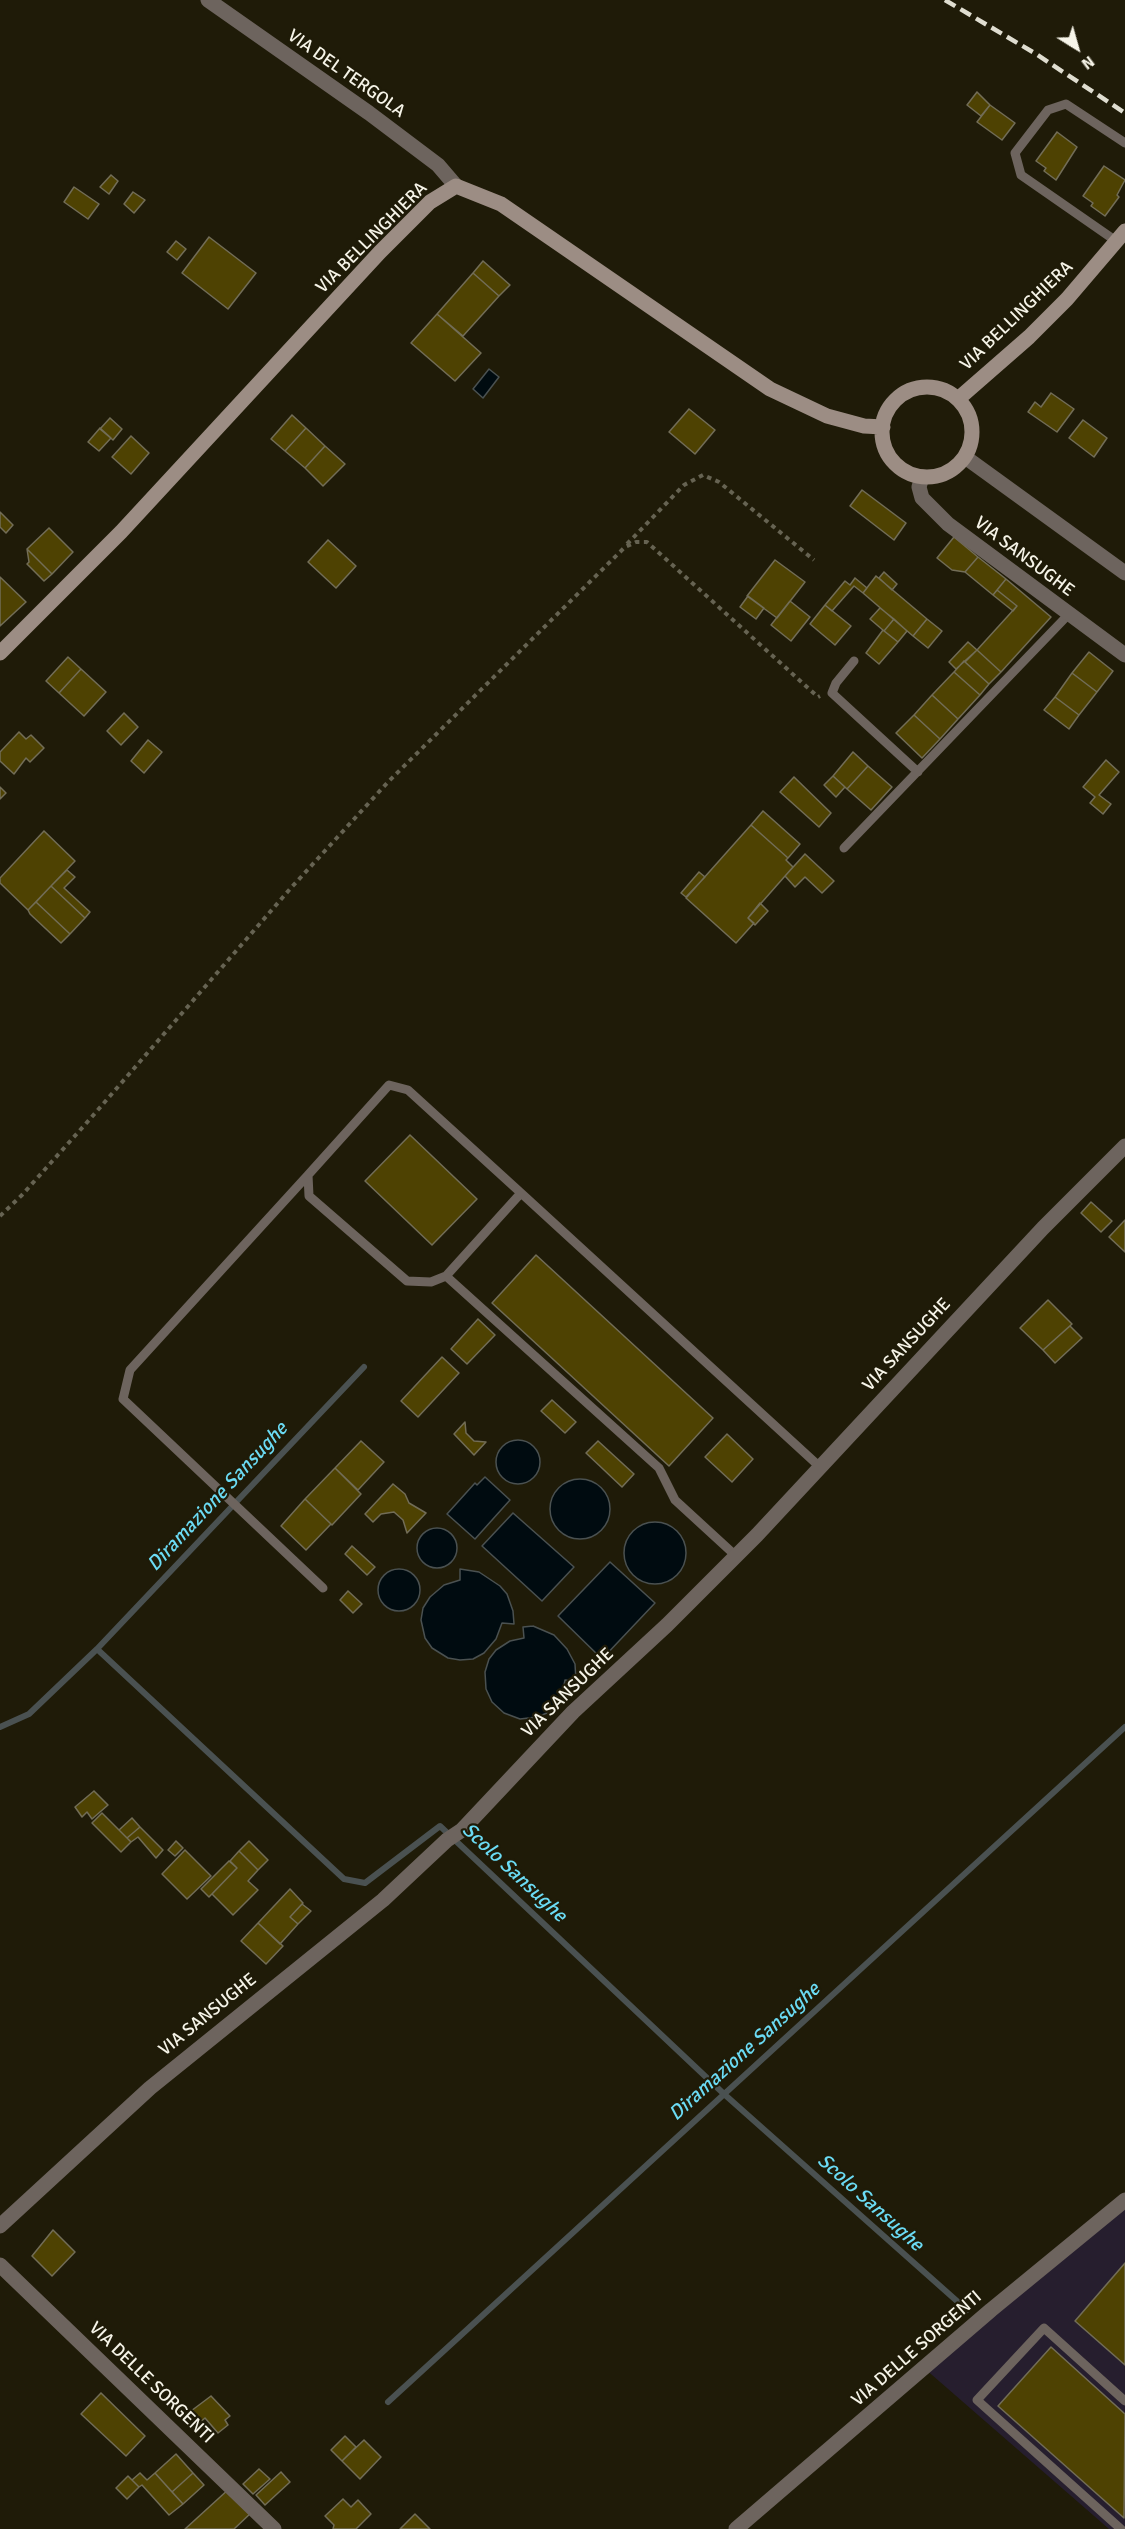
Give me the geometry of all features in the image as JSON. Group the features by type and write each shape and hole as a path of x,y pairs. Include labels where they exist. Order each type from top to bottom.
{"street":[{"name":"VIA DEL TERGOLA","path":"208,0 369,113 438,165 456,186"},
{"name":"VIA BELLINGHIERA","path":"0,653 121,532 380,252 430,202 456,186 501,204 651,310 770,389 827,416 864,426 883,427"},
{"name":"VIA BELLINGHIERA","path":"958,399 1067,299 1121,236"},
{"path":"921,388 941,390 958,399 972,427 972,437 965,457 953,469 938,476 922,477 905,471 892,460 884,444 883,427 896,401 912,390 921,388"},
{"path":"965,457 982,467 1125,573"},
{"name":"VIA SANSUGHE","path":"922,477 919,487 922,498 940,517 1068,615 1125,654"},
{"name":"VIA SANSUGHE","path":"0,2226 150,2088 383,1900 447,1840 462,1830 573,1712 667,1625 736,1556 1043,1228 1125,1146"},
{"name":"VIA DELLE SORGENTI","path":"736,2529 991,2310 1125,2200"},
{"name":"VIA DELLE SORGENTI","path":"0,2265 274,2529"}],"lane":[{"path":"1121,236 1021,175 1015,153 1048,110 1066,105 1125,143"},
{"path":"844,848 1068,615"},
{"path":"854,661 836,683 832,693 918,772"},
{"path":"323,1588 123,1399 130,1370 389,1085 408,1090 820,1467"},
{"path":"308,1175 309,1196 407,1281 431,1282 446,1276 521,1193"},
{"path":"446,1276 659,1467 675,1500 736,1556"},
{"path":"1122,2529 977,2400 1044,2328 1125,2402"}],"path":[{"path":"0,1216 22,1195 90,1119 290,889 388,782 684,485 703,475 719,482 814,560"},
{"path":"624,547 636,542 647,542 818,697 832,693"}],"shaded area":[{"path":"489,369 499,377 483,398 473,389"},
{"path":"518,1440 533,1447 540,1462 533,1477 518,1484 503,1477 496,1462 503,1447"},
{"path":"485,1477 510,1500 475,1539 447,1514 475,1483 477,1485"},
{"path":"574,1479 586,1479 597,1484 605,1492 610,1509 608,1521 597,1534 586,1539 574,1539 563,1534 555,1526 550,1515 550,1503 555,1492 563,1484"},
{"path":"513,1513 574,1567 542,1601 482,1546"},
{"path":"655,1522 672,1527 677,1531 681,1536 686,1553 681,1570 677,1575 672,1579 655,1584 638,1579 633,1575 629,1570 624,1553 629,1536 633,1531 638,1527"},
{"path":"437,1528 445,1529 451,1534 456,1540 456,1556 451,1562 445,1567 437,1568 429,1567 423,1562 418,1556 417,1548 418,1540 423,1534 429,1529"},
{"path":"610,1562 655,1603 602,1659 558,1616"},
{"path":"399,1569 407,1570 414,1575 419,1582 419,1598 414,1605 407,1610 399,1611 391,1610 384,1605 379,1598 378,1590 379,1582 384,1575 391,1570"},
{"path":"460,1569 479,1572 500,1586 507,1594 513,1611 514,1624 502,1623 496,1639 484,1653 473,1659 460,1660 448,1658 432,1648 425,1638 421,1620 423,1608 430,1597 444,1585 460,1580"},
{"path":"533,1626 554,1635 567,1649 575,1664 576,1681 565,1680 562,1696 547,1713 520,1719 504,1713 492,1702 486,1689 485,1672 489,1659 496,1650 510,1641 524,1638 523,1627"},
{"path":"1125,2201 1125,2529 1109,2529 924,2368"}],"building":[{"path":"977,92 990,105 981,116 967,105"},
{"path":"990,105 1015,123 1002,140 977,122"},
{"path":"1057,132 1077,147 1056,180 1044,171 1046,168 1036,161"},
{"path":"1104,166 1125,180 1117,195 1119,197 1105,216 1091,206 1093,203 1083,196"},
{"path":"111,175 118,181 109,194 100,187"},
{"path":"74,187 99,204 88,219 64,202"},
{"path":"133,192 145,200 134,213 124,204"},
{"path":"209,237 256,273 228,309 182,273"},
{"path":"176,241 186,249 177,260 167,252"},
{"path":"483,261 510,285 499,296 473,273"},
{"path":"473,273 499,296 463,336 437,314"},
{"path":"437,314 481,353 455,381 411,343"},
{"path":"1051,393 1074,409 1057,432 1028,412 1035,402 1041,407"},
{"path":"689,409 715,430 695,454 669,432"},
{"path":"292,415 306,428 285,451 271,439"},
{"path":"110,418 122,429 113,440 100,429"},
{"path":"1083,420 1107,438 1094,457 1069,438"},
{"path":"100,428 111,438 99,451 88,442"},
{"path":"306,428 325,446 305,468 285,451"},
{"path":"131,436 149,453 131,474 112,457"},
{"path":"325,446 345,464 323,486 305,468"},
{"path":"862,490 906,523 894,540 850,506"},
{"path":"0,512 13,525 6,533 0,527"},
{"path":"49,528 73,552 52,574 27,549"},
{"path":"954,537 978,557 965,572 952,570 937,558"},
{"path":"328,540 356,566 336,588 308,562"},
{"path":"27,549 52,574 44,581 27,564 29,562"},
{"path":"978,557 1006,579 993,595 965,572"},
{"path":"775,560 805,582 777,618 747,596"},
{"path":"884,572 897,584 892,590 879,578"},
{"path":"876,576 927,619 913,636 863,593"},
{"path":"0,577 26,602 0,626"},
{"path":"855,578 867,588 863,593 854,586 832,611 825,605 845,581 850,585"},
{"path":"1006,579 1051,617 1001,672 977,650 1017,606 997,590"},
{"path":"997,590 1017,606 1013,611 993,595"},
{"path":"748,596 764,608 756,619 740,607"},
{"path":"790,601 810,617 791,641 771,625"},
{"path":"825,605 851,626 835,645 810,624"},
{"path":"880,608 894,619 884,631 870,619"},
{"path":"894,619 907,631 898,642 884,631"},
{"path":"927,619 942,631 928,648 913,636"},
{"path":"883,630 898,642 879,664 866,653"},
{"path":"968,642 977,650 956,669 949,662"},
{"path":"977,650 1001,672 989,684 965,662"},
{"path":"1089,652 1113,671 1097,692 1072,673"},
{"path":"68,657 81,669 59,693 46,681"},
{"path":"964,661 989,684 980,695 954,672"},
{"path":"81,669 106,692 84,716 59,693"},
{"path":"954,672 980,695 958,719 932,695"},
{"path":"1072,673 1097,692 1079,715 1055,697"},
{"path":"932,695 958,719 940,739 914,715"},
{"path":"1055,697 1079,715 1069,729 1044,710"},
{"path":"124,713 138,727 121,745 107,731"},
{"path":"914,715 940,739 922,758 896,733"},
{"path":"19,732 26,739 31,735 44,748 30,762 26,758 14,774 0,761 0,752"},
{"path":"148,740 162,752 144,773 131,761"},
{"path":"853,752 868,766 847,789 833,776"},
{"path":"1106,760 1119,772 1099,795 1111,804 1103,814 1090,803 1095,797 1083,787"},
{"path":"868,766 892,787 871,810 847,789"},
{"path":"833,776 845,787 836,797 824,785"},
{"path":"794,777 831,813 819,827 780,792"},
{"path":"0,787 6,793 0,799"},
{"path":"763,811 800,844 788,858 751,825"},
{"path":"751,825 788,858 786,860 793,867 748,918 754,923 736,943 686,898"},
{"path":"44,831 75,861 28,910 0,883 0,878"},
{"path":"805,854 834,881 822,893 805,877 795,887 785,876"},
{"path":"67,870 75,877 64,888 90,912 85,918 51,886"},
{"path":"699,872 705,877 686,897 681,893"},
{"path":"51,886 85,918 70,934 36,902"},
{"path":"36,902 70,934 61,943 30,914 28,910"},
{"path":"760,903 768,911 755,925 748,918"},
{"path":"410,1135 477,1199 432,1245 365,1181"},
{"path":"1091,1202 1112,1221 1101,1232 1081,1213"},
{"path":"1125,1220 1125,1252 1109,1237"},
{"path":"536,1255 713,1418 669,1466 492,1303"},
{"path":"1048,1300 1072,1324 1043,1350 1020,1328"},
{"path":"478,1319 495,1335 467,1364 451,1349"},
{"path":"1070,1326 1082,1338 1055,1363 1043,1350"},
{"path":"442,1357 459,1373 418,1417 401,1401"},
{"path":"552,1400 576,1422 565,1433 541,1411"},
{"path":"465,1422 466,1433 474,1441 486,1442 474,1455 454,1434"},
{"path":"727,1434 753,1459 732,1482 705,1457"},
{"path":"361,1441 384,1462 358,1490 335,1468"},
{"path":"598,1441 634,1474 622,1487 586,1453"},
{"path":"335,1468 361,1494 332,1525 305,1499"},
{"path":"393,1484 405,1494 409,1503 426,1513 407,1533 403,1520 394,1512 381,1514 373,1522 365,1514"},
{"path":"305,1499 331,1524 306,1550 281,1526"},
{"path":"352,1546 375,1567 367,1575 345,1554"},
{"path":"348,1591 362,1604 353,1613 340,1600"},
{"path":"94,1791 108,1805 92,1819 87,1812 82,1817 75,1807"},
{"path":"102,1813 131,1842 121,1852 92,1823"},
{"path":"132,1818 140,1827 127,1838 119,1830"},
{"path":"140,1827 163,1850 156,1858 138,1837 131,1842 127,1838"},
{"path":"176,1841 183,1848 175,1856 168,1850"},
{"path":"249,1841 268,1860 258,1870 239,1851"},
{"path":"185,1850 211,1876 187,1899 162,1874"},
{"path":"239,1851 258,1870 248,1881 258,1890 233,1915 212,1894 237,1868 230,1861"},
{"path":"229,1861 237,1868 209,1897 201,1889"},
{"path":"290,1889 303,1903 290,1917 298,1924 280,1944 258,1923"},
{"path":"302,1904 311,1911 298,1924 290,1917"},
{"path":"258,1923 283,1946 266,1964 241,1941"},
{"path":"53,2230 75,2252 52,2276 32,2256"},
{"path":"1125,2263 1125,2365 1075,2321"},
{"path":"1051,2347 1125,2414 1124,2518 998,2406"},
{"path":"101,2393 145,2436 126,2456 81,2414"},
{"path":"211,2396 230,2416 225,2420 228,2425 218,2433 205,2418 197,2425 187,2414"},
{"path":"345,2436 356,2447 342,2461 331,2450"},
{"path":"364,2440 381,2457 360,2479 342,2461"},
{"path":"176,2454 193,2473 172,2492 155,2473"},
{"path":"259,2469 270,2479 253,2494 243,2484"},
{"path":"281,2472 290,2482 265,2505 256,2495"},
{"path":"140,2473 147,2480 155,2473 183,2504 169,2515 142,2485 139,2487 132,2480"},
{"path":"193,2473 204,2485 183,2504 172,2492"},
{"path":"128,2476 139,2487 127,2499 116,2488"},
{"path":"230,2488 252,2512 234,2529 185,2529"},
{"path":"343,2499 351,2507 358,2500 371,2514 356,2529 333,2529 334,2525 325,2516"},
{"path":"415,2514 430,2529 400,2529"}],"waterway":[{"name":"Diramazione Sansughe","path":"97,1649 364,1367"},
{"name":"Scolo Sansughe","path":"0,1727 29,1714 97,1649 344,1879 365,1883 440,1826 724,2094 967,2310"},
{"name":"Diramazione Sansughe","path":"388,2402 1125,1727"}],"railway":[{"path":"945,0 1036,54 1125,113"}]}
